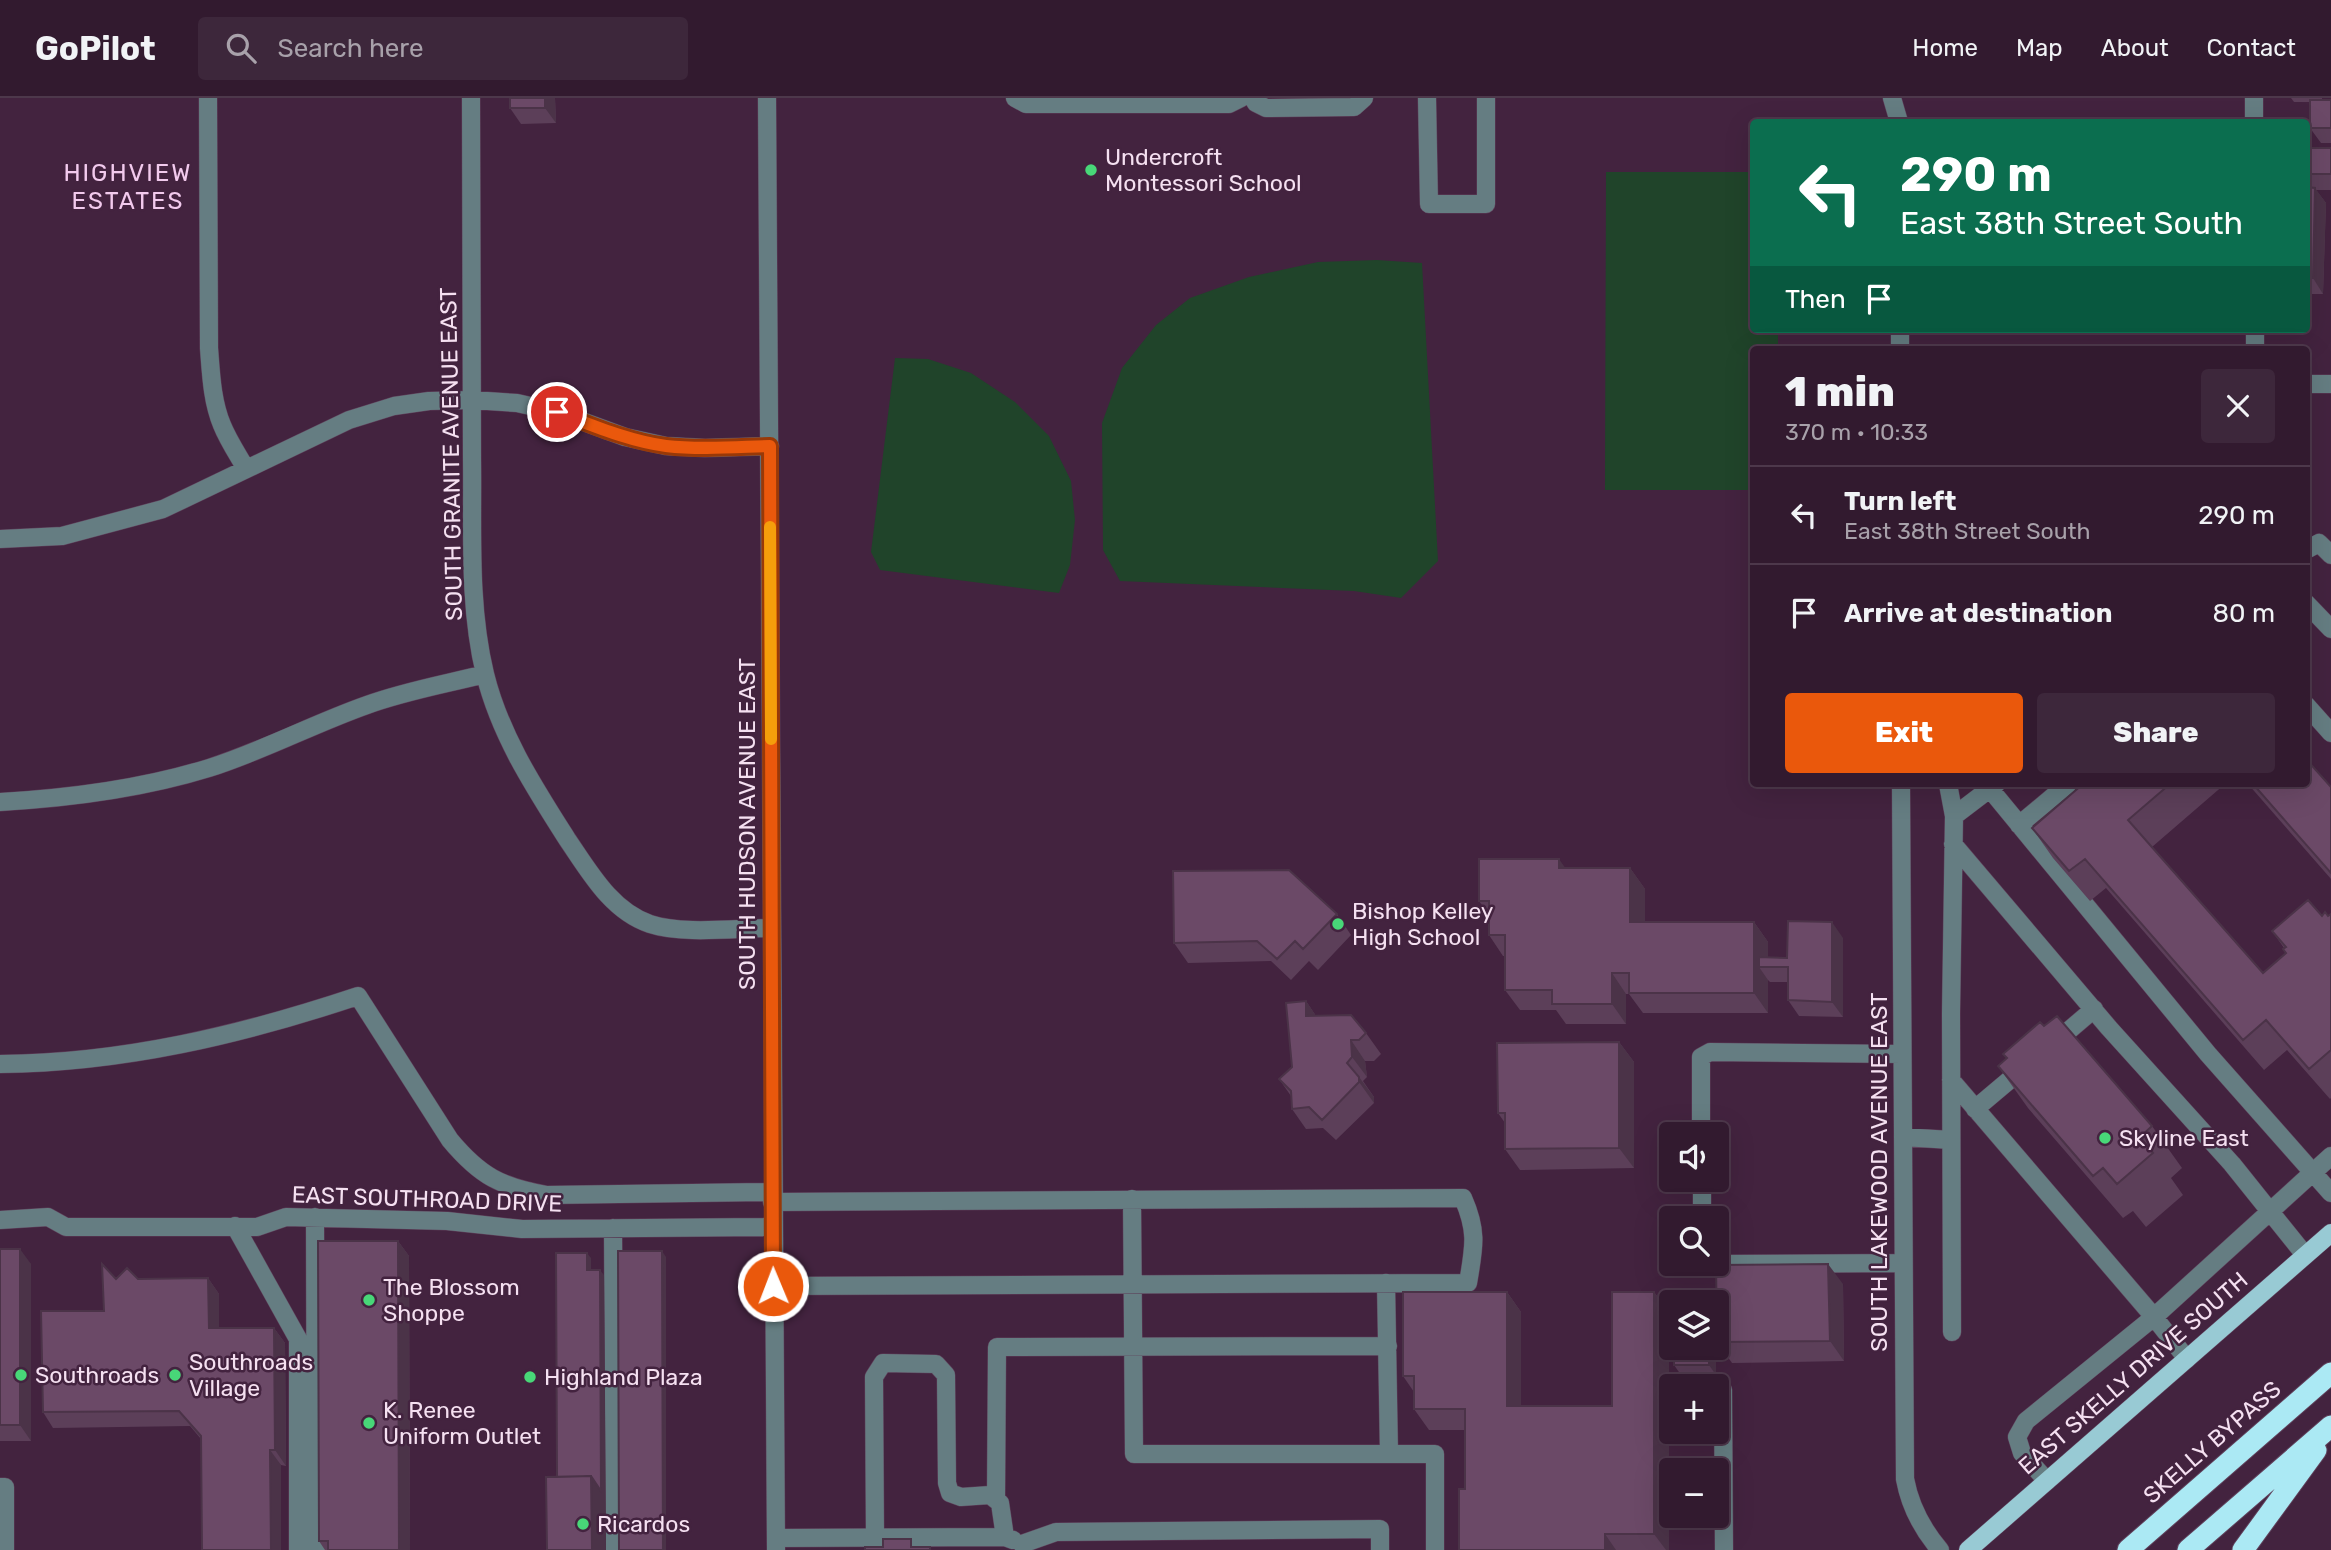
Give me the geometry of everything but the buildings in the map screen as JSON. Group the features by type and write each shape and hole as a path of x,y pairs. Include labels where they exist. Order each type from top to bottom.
{"highway":[{"name":"SKELLY BYPASS","path":"2128,1550 2331,1373"},
{"path":"2189,1550 2331,1427"},
{"path":"2243,1550 2331,1427"}],"main road":[{"name":"EAST SKELLY DRIVE SOUTH","path":"1968,1550 2331,1233"}],"street":[{"path":"208,98 211,376 214,399 222,425 246,469"},
{"name":"SOUTH GRANITE AVENUE EAST","path":"471,98 473,579 485,674 499,715 531,783 591,874 609,897 629,913 649,924 672,929 772,928"},
{"name":"SOUTH HUDSON AVENUE EAST","path":"767,98 776,1544"},
{"path":"1015,98 1026,104 1229,104 1241,98"},
{"path":"1253,98 1256,103 1266,108 1354,107 1364,98"},
{"path":"1427,98 1429,204 1486,204 1486,98"},
{"path":"1892,98 1898,119"},
{"path":"2254,98 2254,119"},
{"path":"2310,384 2331,384"},
{"path":"0,539 62,536 163,509 349,420 394,406 429,401 517,403 557,412 625,437 666,446 770,446"},
{"path":"2310,548 2319,544 2331,555"},
{"path":"2310,606 2328,619"},
{"path":"0,802 95,793 148,784 209,768 272,746 369,704 485,674"},
{"path":"2310,709 2331,733"},
{"name":"SOUTH LAKEWOOD AVENUE EAST","path":"1901,787 1905,1479 1909,1499 1929,1537 1940,1550"},
{"path":"1949,787 1954,816 1952,1332"},
{"path":"1954,816 1992,787"},
{"path":"1994,787 2020,825 2208,1054 2331,1193"},
{"path":"2020,825 2064,787"},
{"path":"1954,844 2094,1009 2232,1164 2305,1255"},
{"path":"0,1064 76,1062 207,1040 282,1021 358,996 450,1140 468,1161 491,1178 516,1190 547,1195 772,1197 1463,1198 1472,1220 1474,1237 1468,1283 773,1286"},
{"path":"1975,1109 2094,1009"},
{"path":"1701,1122 1700,1057 1710,1052 1902,1054"},
{"path":"1951,1080 2187,1359"},
{"path":"1903,1138 1951,1140"},
{"path":"2047,1481 2022,1453 2017,1437 2026,1421 2154,1317 2331,1156"},
{"path":"1132,1199 1134,1454 1434,1454 1435,1550"},
{"name":"EAST SOUTHROAD DRIVE","path":"0,1220 48,1217 66,1227 257,1227 286,1217 315,1217 447,1221 522,1229 772,1227"},
{"path":"315,1217 316,1550"},
{"path":"235,1226 298,1339 298,1550"},
{"path":"613,1228 615,1550"},
{"path":"1729,1264 1903,1263"},
{"path":"1386,1283 1389,1454"},
{"path":"996,1500 997,1347 1388,1346"},
{"path":"875,1538 874,1377 883,1363 936,1364 946,1375 947,1483 950,1493 961,1497 990,1495 1000,1503 1005,1537"},
{"path":"1723,1444 1724,1550"},
{"path":"0,1487 5,1487 5,1550"},
{"path":"776,1544 875,1538 1005,1537 1026,1547 1056,1532 1380,1528 1380,1550"}],"green space":[{"path":"1606,172 1750,172 1750,333 1778,333 1778,346 1750,346 1750,490 1605,490"},
{"path":"1377,260 1422,263 1438,561 1401,598 1354,591 1120,581 1103,550 1102,423 1122,368 1156,325 1190,298 1249,277 1318,262"},
{"path":"895,358 928,359 971,373 1015,402 1049,436 1071,481 1075,520 1070,565 1059,593 880,570 871,552"}],"slow traffic":[{"path":"770,527 771,739"}],"place":[{"name":"Undercroft Montessori School","path":"1091,170"},
{"name":"Bishop Kelley High School","path":"1338,924"},
{"name":"Skyline East","path":"2105,1138"},
{"name":"The Blossom Shoppe","path":"369,1300"},
{"name":"Southroads","path":"21,1375"},
{"name":"Southroads Village","path":"175,1375"},
{"name":"Highland Plaza","path":"530,1377"},
{"name":"K. Renee Uniform Outlet","path":"369,1423"},
{"name":"Ricardos","path":"583,1524"}],"district":[{"name":"HIGHVIEW ESTATES","path":"128,187"}],"route":[{"path":"557,412 625,437 666,446 770,446 773,1286"}]}
